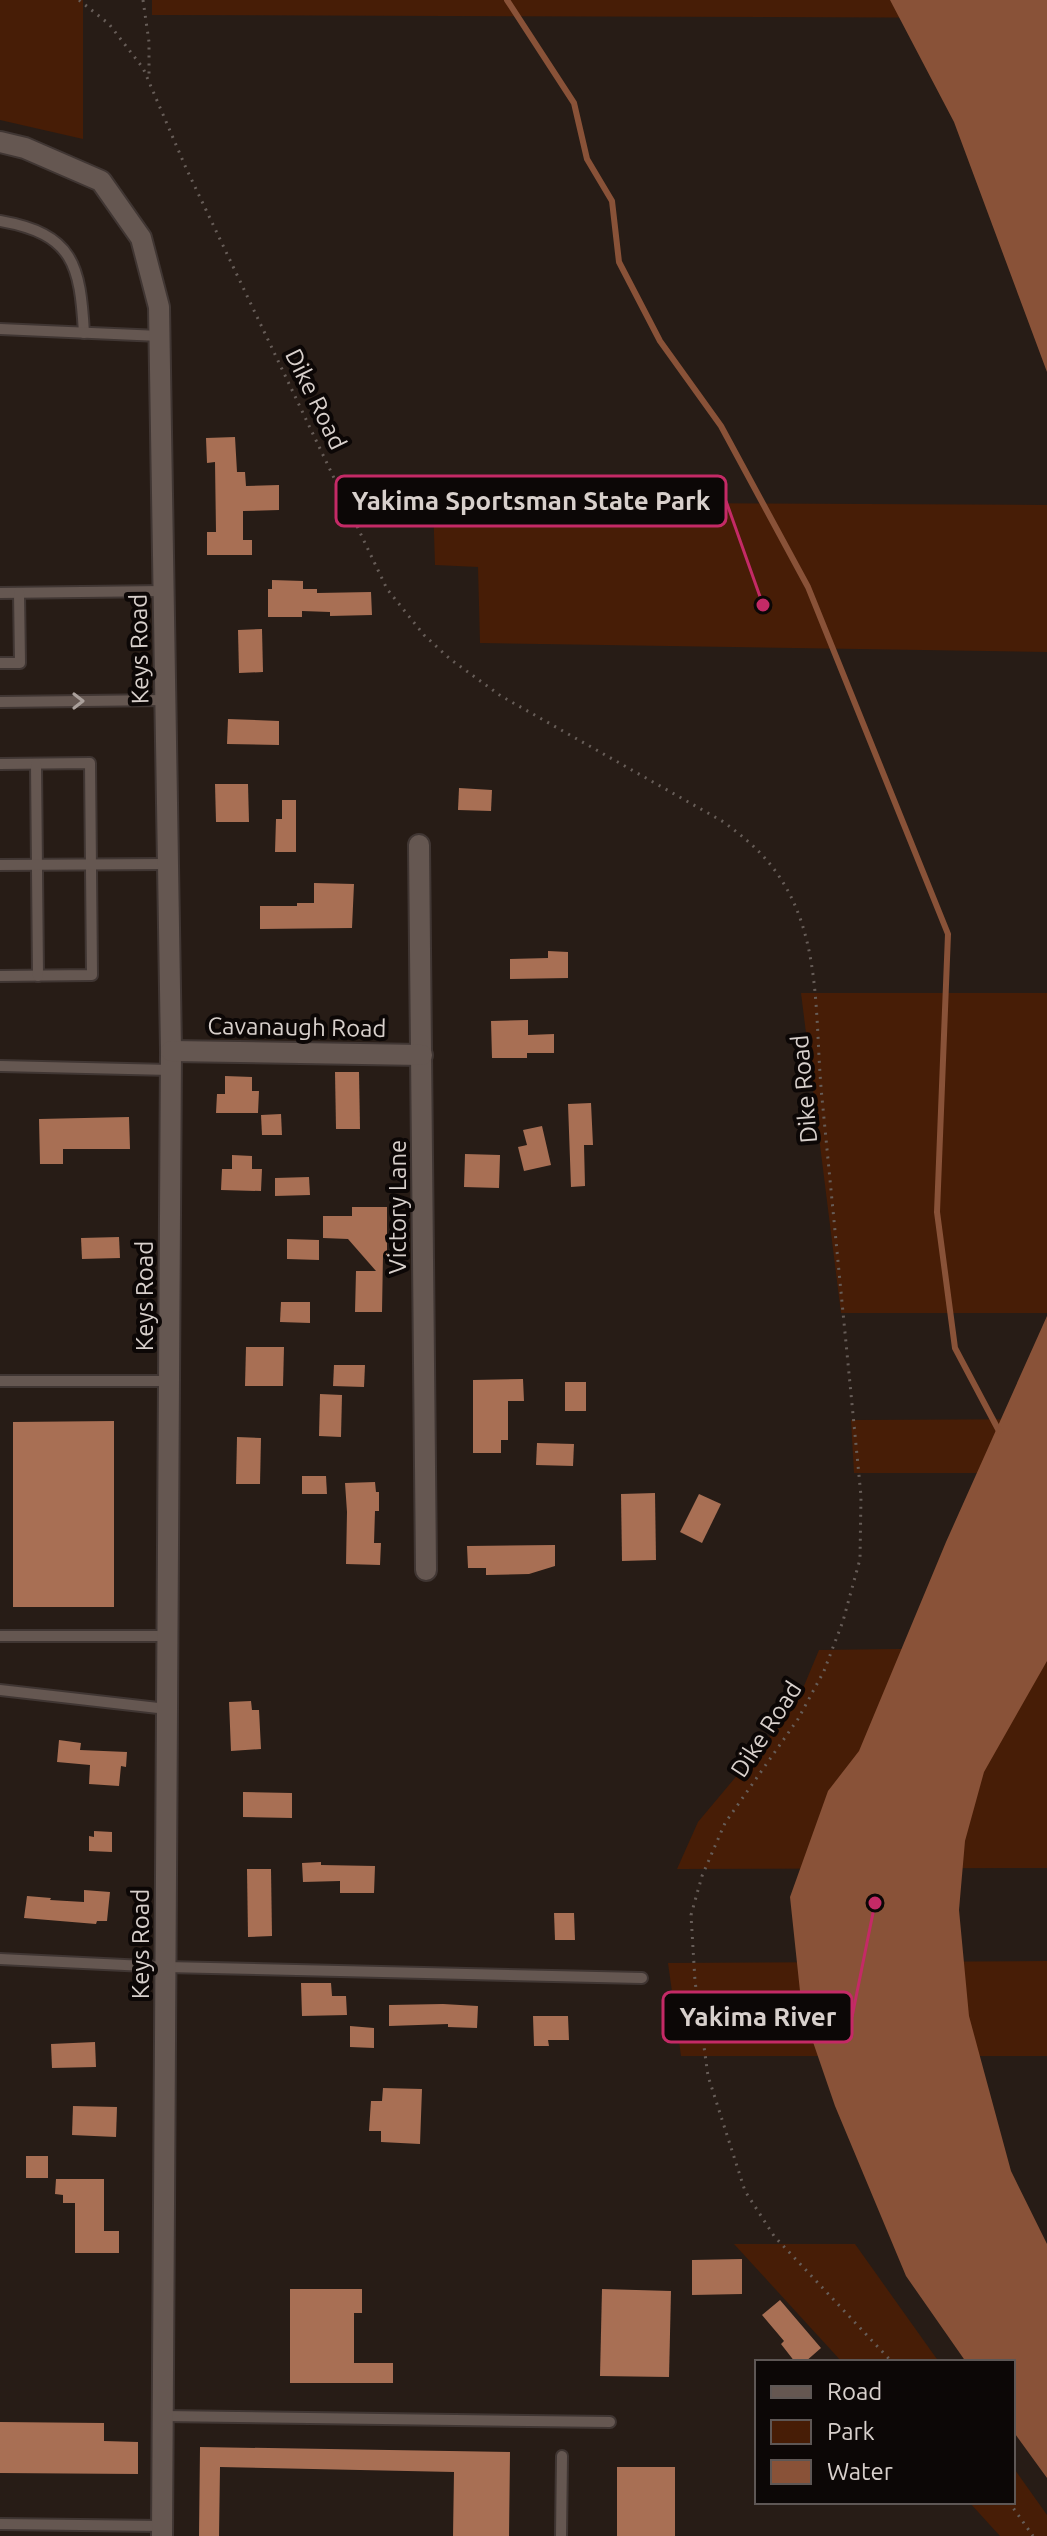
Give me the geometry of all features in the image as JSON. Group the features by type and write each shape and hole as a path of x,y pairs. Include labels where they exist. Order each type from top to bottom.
{"street":[{"name":"Keys Road","path":"0,142 25,148 101,181 141,238 159,307 171,1060 162,2531"},
{"name":"Victory Lane","path":"419,845 426,1570"},
{"name":"Cavanaugh Road","path":"171,1060 422,1055"}],"lane":[{"path":"0,221 40,231 74,263 81,286 84,333"},
{"path":"0,329 160,336"},
{"path":"0,593 164,591"},
{"path":"0,663 20,663 19,593"},
{"path":"0,702 166,700"},
{"path":"0,764 90,763 92,975 0,976"},
{"path":"36,764 38,976"},
{"path":"0,865 169,864"},
{"path":"0,1066 171,1060"},
{"path":"0,1381 169,1381"},
{"path":"0,1636 168,1636"},
{"path":"0,1690 167,1709"},
{"path":"0,1959 166,1967 642,1978"},
{"path":"163,2416 610,2422"},
{"path":"561,2536 562,2456"},
{"path":"0,2524 162,2531"}],"path":[{"name":"Dike Road","path":"79,0 109,24 143,68 186,168 387,589 450,659 501,696 722,821 751,842 775,866 800,918 812,964 861,1496 860,1559 843,1621 824,1671 798,1719 725,1823 702,1876 691,1915 695,1981 708,2076 745,2191 774,2236 890,2360"},
{"path":"143,0 149,42 149,81"},
{"path":"1010,2504 1033,2536"}],"green space":[{"path":"0,0 83,0 83,139 0,120"},
{"path":"152,0 1047,0 1047,18 152,15"},
{"path":"433,502 1047,505 1047,652 480,643 478,567 435,565"},
{"path":"801,993 1047,993 1047,1313 841,1313"},
{"path":"1047,1419 1047,1473 854,1473 851,1420"},
{"path":"1047,1647 1047,1868 677,1869 698,1822 796,1705 819,1650"},
{"path":"1047,1961 1047,2056 681,2056 668,1963"},
{"path":"734,2244 855,2244 938,2360 840,2360"},
{"path":"1015,2470 1047,2515 1047,2536 1000,2536 971,2504 1015,2504"}],"water":[{"path":"890,0 1047,0 1047,372 954,122"},
{"path":"1047,1316 1047,1661 984,1772 965,1841 959,1910 969,2016 1011,2171 1047,2244 1047,2478 1015,2434 1015,2360 965,2360 906,2276 835,2106 802,2010 790,1897 828,1791 859,1751 946,1542"}],"building":[{"path":"235,437 237,472 245,472 246,486 279,485 279,510 243,511 243,540 252,540 252,555 207,555 207,532 216,532 215,462 207,463 206,438"},
{"path":"272,580 303,581 303,589 317,589 317,593 371,592 372,615 330,616 330,612 302,611 302,617 268,617 268,589 272,589"},
{"path":"262,629 263,672 239,673 238,630"},
{"path":"228,719 279,721 279,745 227,744"},
{"path":"215,784 248,784 249,822 216,822"},
{"path":"459,788 492,790 491,811 458,810"},
{"path":"282,800 296,800 296,852 275,852 276,819 282,819"},
{"path":"314,883 354,884 352,928 260,929 260,906 314,903"},
{"path":"548,951 568,952 568,978 510,979 510,959 548,958"},
{"path":"528,1020 528,1035 554,1034 554,1053 527,1053 527,1058 492,1058 491,1021"},
{"path":"335,1072 359,1072 360,1129 336,1129"},
{"path":"225,1076 252,1077 252,1091 259,1091 258,1113 216,1113 217,1094 225,1094"},
{"path":"591,1103 593,1145 584,1145 585,1186 571,1187 568,1104"},
{"path":"281,1114 282,1135 262,1135 261,1115"},
{"path":"129,1117 130,1149 63,1149 63,1164 40,1164 39,1119"},
{"path":"542,1126 551,1165 524,1171 518,1147 527,1145 523,1130"},
{"path":"465,1154 500,1155 499,1188 464,1187"},
{"path":"232,1155 252,1156 252,1169 262,1169 261,1191 221,1190 222,1169 232,1169"},
{"path":"309,1177 310,1195 275,1196 275,1178"},
{"path":"352,1207 387,1207 382,1312 355,1312 356,1271 376,1271 348,1239 323,1238 323,1216 352,1216"},
{"path":"119,1237 120,1258 82,1259 81,1238"},
{"path":"287,1239 319,1240 319,1260 287,1259"},
{"path":"281,1302 310,1302 310,1323 280,1322"},
{"path":"246,1347 284,1347 283,1386 245,1386"},
{"path":"334,1365 365,1365 364,1387 333,1386"},
{"path":"523,1379 524,1401 508,1401 508,1440 501,1440 501,1453 473,1453 473,1380"},
{"path":"565,1382 586,1382 586,1411 565,1411"},
{"path":"320,1394 342,1395 341,1437 319,1436"},
{"path":"114,1421 114,1607 13,1607 13,1422"},
{"path":"237,1437 261,1438 260,1484 236,1484"},
{"path":"537,1443 574,1444 573,1466 536,1465"},
{"path":"302,1476 326,1476 327,1494 302,1494"},
{"path":"375,1482 376,1492 379,1492 379,1511 375,1511 374,1543 381,1543 380,1565 346,1564 345,1483"},
{"path":"655,1493 656,1560 622,1561 621,1494"},
{"path":"699,1494 721,1504 702,1543 680,1532"},
{"path":"555,1545 555,1566 529,1574 486,1575 486,1568 468,1568 467,1546"},
{"path":"251,1701 252,1710 259,1710 261,1749 231,1751 229,1702"},
{"path":"59,1740 81,1743 80,1750 127,1752 126,1767 121,1766 119,1786 89,1784 90,1765 57,1762"},
{"path":"243,1792 292,1793 292,1818 243,1817"},
{"path":"94,1831 112,1832 112,1852 89,1851 89,1836 94,1837"},
{"path":"321,1862 321,1865 375,1866 374,1893 340,1893 340,1881 303,1882 302,1863"},
{"path":"247,1869 271,1869 272,1936 248,1937"},
{"path":"84,1890 110,1892 107,1921 97,1921 96,1924 24,1918 27,1896 84,1902"},
{"path":"554,1913 574,1913 575,1940 555,1940"},
{"path":"301,1983 331,1983 332,1996 346,1996 347,2015 302,2016"},
{"path":"389,2005 478,2006 477,2028 448,2027 448,2024 389,2026"},
{"path":"533,2016 568,2016 569,2040 548,2040 549,2046 534,2046"},
{"path":"350,2026 374,2028 374,2048 350,2047"},
{"path":"95,2042 96,2067 52,2068 51,2044"},
{"path":"383,2088 422,2089 420,2144 381,2142 381,2131 369,2131 371,2101 382,2101"},
{"path":"73,2106 117,2107 116,2137 72,2135"},
{"path":"26,2156 48,2156 48,2178 26,2178"},
{"path":"56,2179 104,2179 104,2231 119,2231 119,2253 75,2253 75,2203 63,2203 63,2195 55,2194"},
{"path":"742,2259 742,2294 692,2295 692,2260"},
{"path":"290,2289 362,2289 362,2313 354,2313 354,2363 393,2363 393,2383 290,2383"},
{"path":"602,2289 671,2291 669,2377 600,2376"},
{"path":"780,2300 821,2348 807,2360 793,2360 781,2344 784,2341 762,2315"},
{"path":"0,2422 104,2423 104,2441 138,2442 138,2474 0,2473"},
{"path":"200,2447 510,2452 509,2536 453,2536 454,2472 220,2467 219,2536 199,2536"},
{"path":"617,2467 675,2467 675,2536 617,2536"}],"waterway":[{"path":"507,0 574,103 587,159 612,201 619,262 660,341 721,426 808,587 948,934 937,1212 955,1348 999,1431"}],"place":[{"name":"Yakima Sportsman State Park","path":"763,605"},
{"name":"Yakima River","path":"875,1903"}]}
